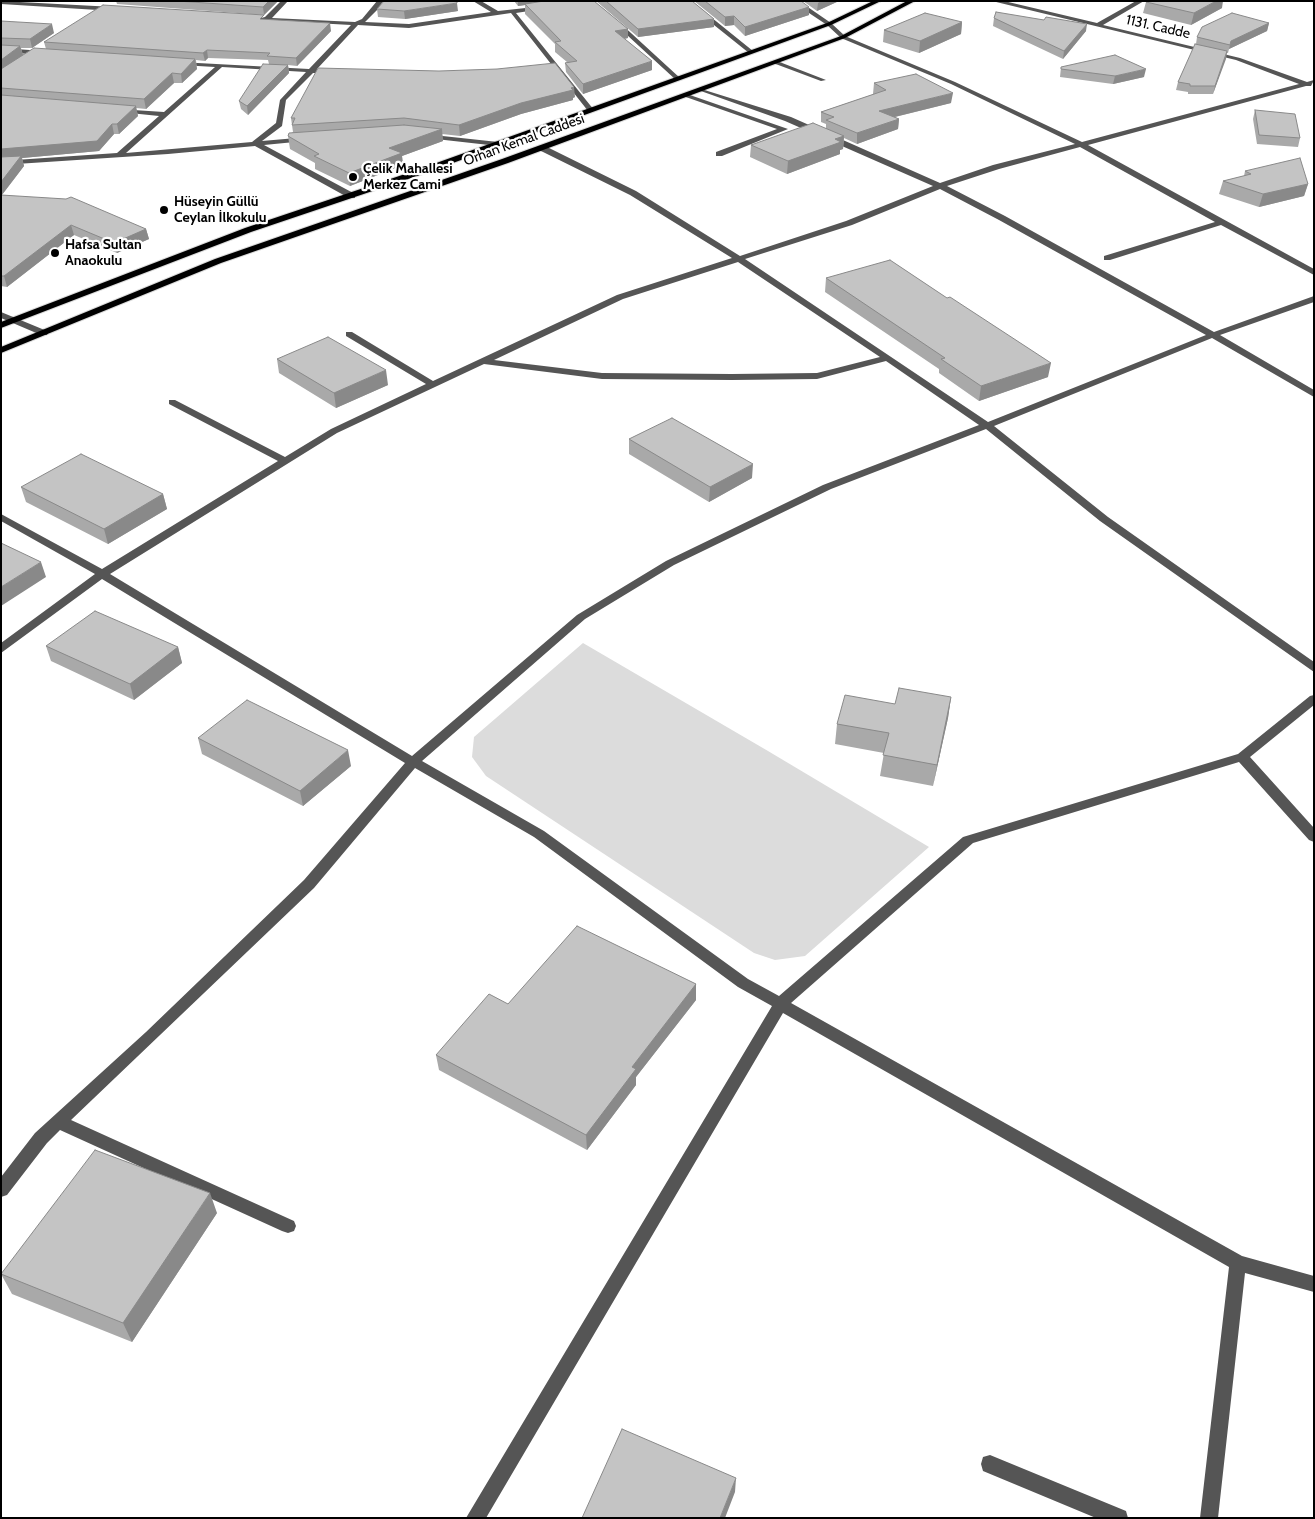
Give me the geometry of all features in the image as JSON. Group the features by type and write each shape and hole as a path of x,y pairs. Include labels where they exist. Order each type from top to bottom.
{"main road":[{"name":"Orhan Kemal Caddesi","path":"1,325 248,230 352,196 829,24 878,1"},
{"name":"Orhan Kemal Caddesi","path":"1,350 218,261 542,148 843,37 912,1"}],"street":[{"path":"90,13 107,1"},
{"path":"267,20 285,1"},
{"path":"255,143 280,124 283,100 357,23 364,20 378,7 380,1"},
{"path":"476,1 496,13"},
{"path":"590,1 678,78"},
{"path":"687,1 751,52"},
{"path":"794,1 829,24 843,37 953,83 1081,144 1314,273"},
{"name":"1131. Cadde","path":"995,1 1238,59 1312,84"},
{"path":"1097,26 1141,1"},
{"path":"1,2 124,9"},
{"path":"257,19 409,26 548,6"},
{"path":"512,11 590,110"},
{"path":"26,58 42,47"},
{"path":"1,50 53,54"},
{"path":"171,62 340,72"},
{"path":"775,62 823,80"},
{"path":"119,155 220,66"},
{"path":"546,67 555,66"},
{"path":"1,649 102,574 334,431 620,297 849,223 940,186 996,167 1312,84"},
{"path":"700,89 788,119 940,186 1002,218 1213,335 1314,394"},
{"path":"685,95 784,129 719,154"},
{"path":"107,109 165,114"},
{"path":"414,134 498,144"},
{"path":"1,163 318,138"},
{"path":"255,143 352,196"},
{"path":"542,148 633,193 739,258 888,358 986,425 1104,519 1314,668"},
{"path":"1107,258 1222,222"},
{"path":"1,1190 41,1138 151,1036 309,884 412,762 581,617 670,563 827,487 1213,335 1314,299"},
{"path":"1,315 15,319 44,333"},
{"path":"349,334 432,384"},
{"path":"482,361 602,376 732,377 816,376 888,358"},
{"path":"172,402 286,461"},
{"path":"1,517 102,574 412,762 539,834 743,983 1238,1263 1314,1284"},
{"path":"475,1518 781,1003 968,840 1242,757 1314,699"},
{"path":"1242,757 1314,837"},
{"path":"59,1122 288,1226"},
{"path":"1209,1518 1238,1263"},
{"path":"990,1464 1119,1518"}],"shaded area":[{"path":"583,643 929,847 805,956 775,960 754,953 486,776 472,757 474,737"}],"building":[{"path":"177,1 269,1 263,7"},
{"path":"384,1 457,1 457,3 404,11 377,9"},
{"path":"544,1 594,1 628,29 615,31 652,61 583,84 565,63 577,61 555,42 561,41 525,4"},
{"path":"606,1 692,1 714,19 638,29"},
{"path":"705,1 801,1 809,7 745,27 734,16 725,17"},
{"path":"1146,1 1216,1 1194,13"},
{"path":"103,5 264,15 260,19 330,23 296,58 267,56 270,53 207,50 203,53 44,42"},
{"path":"996,12 1044,20 1046,17 1087,24 1064,51 994,18"},
{"path":"925,13 962,22 920,41 884,30"},
{"path":"1232,13 1269,23 1231,41 1230,45 1197,37 1202,27"},
{"path":"1,21 52,24 30,39 1,38"},
{"path":"1195,44 1227,51 1215,86 1190,86 1190,84 1178,82"},
{"path":"1,45 20,46 1,60"},
{"path":"34,48 195,59 181,74 172,73 144,99 1,88 1,69"},
{"path":"1115,55 1146,69 1115,76 1061,69 1061,67"},
{"path":"555,63 574,87 571,88 573,90 521,103 459,125 404,118 292,125 295,118 291,118 318,68 439,71 497,69"},
{"path":"263,64 288,65 247,106 239,101"},
{"path":"916,74 953,93 879,111 899,119 857,133 826,120 834,117 821,112 886,90 874,83"},
{"path":"1,95 136,106 117,124 112,124 97,141 1,149"},
{"path":"1255,110 1295,114 1300,138 1259,135"},
{"path":"813,123 844,136 835,139 841,142 788,161 751,145"},
{"path":"404,125 442,129 389,148 402,153 349,173 314,156 319,154 288,136 289,133"},
{"path":"21,156 1,182 1,157"},
{"path":"1300,158 1308,184 1263,194 1223,181 1251,174 1245,171"},
{"path":"1,195 66,199 71,197 146,229 114,243 71,225 4,276 1,276"},
{"path":"890,260 1051,363 981,386 941,359 945,358 826,278"},
{"path":"328,337 386,370 334,393 277,359"},
{"path":"672,418 753,464 710,487 629,439"},
{"path":"81,454 163,494 104,529 21,487"},
{"path":"1,543 41,562 1,587"},
{"path":"95,611 178,647 130,684 46,646"},
{"path":"899,688 951,697 937,765 883,755 889,733 837,724 845,695 895,704"},
{"path":"247,700 348,750 300,791 198,738"},
{"path":"577,926 696,984 632,1067 636,1069 586,1135 436,1055 489,994 508,1004"},
{"path":"95,1150 210,1193 123,1323 1,1274"},
{"path":"622,1429 736,1478 720,1518 582,1518"}],"place":[{"name":"Çelik Mahallesi Merkez Cami","path":"353,177"},
{"name":"Hüseyin Güllü Ceylan İlkokulu","path":"164,210"},
{"name":"Hafsa Sultan Anaokulu","path":"55,253"}]}
